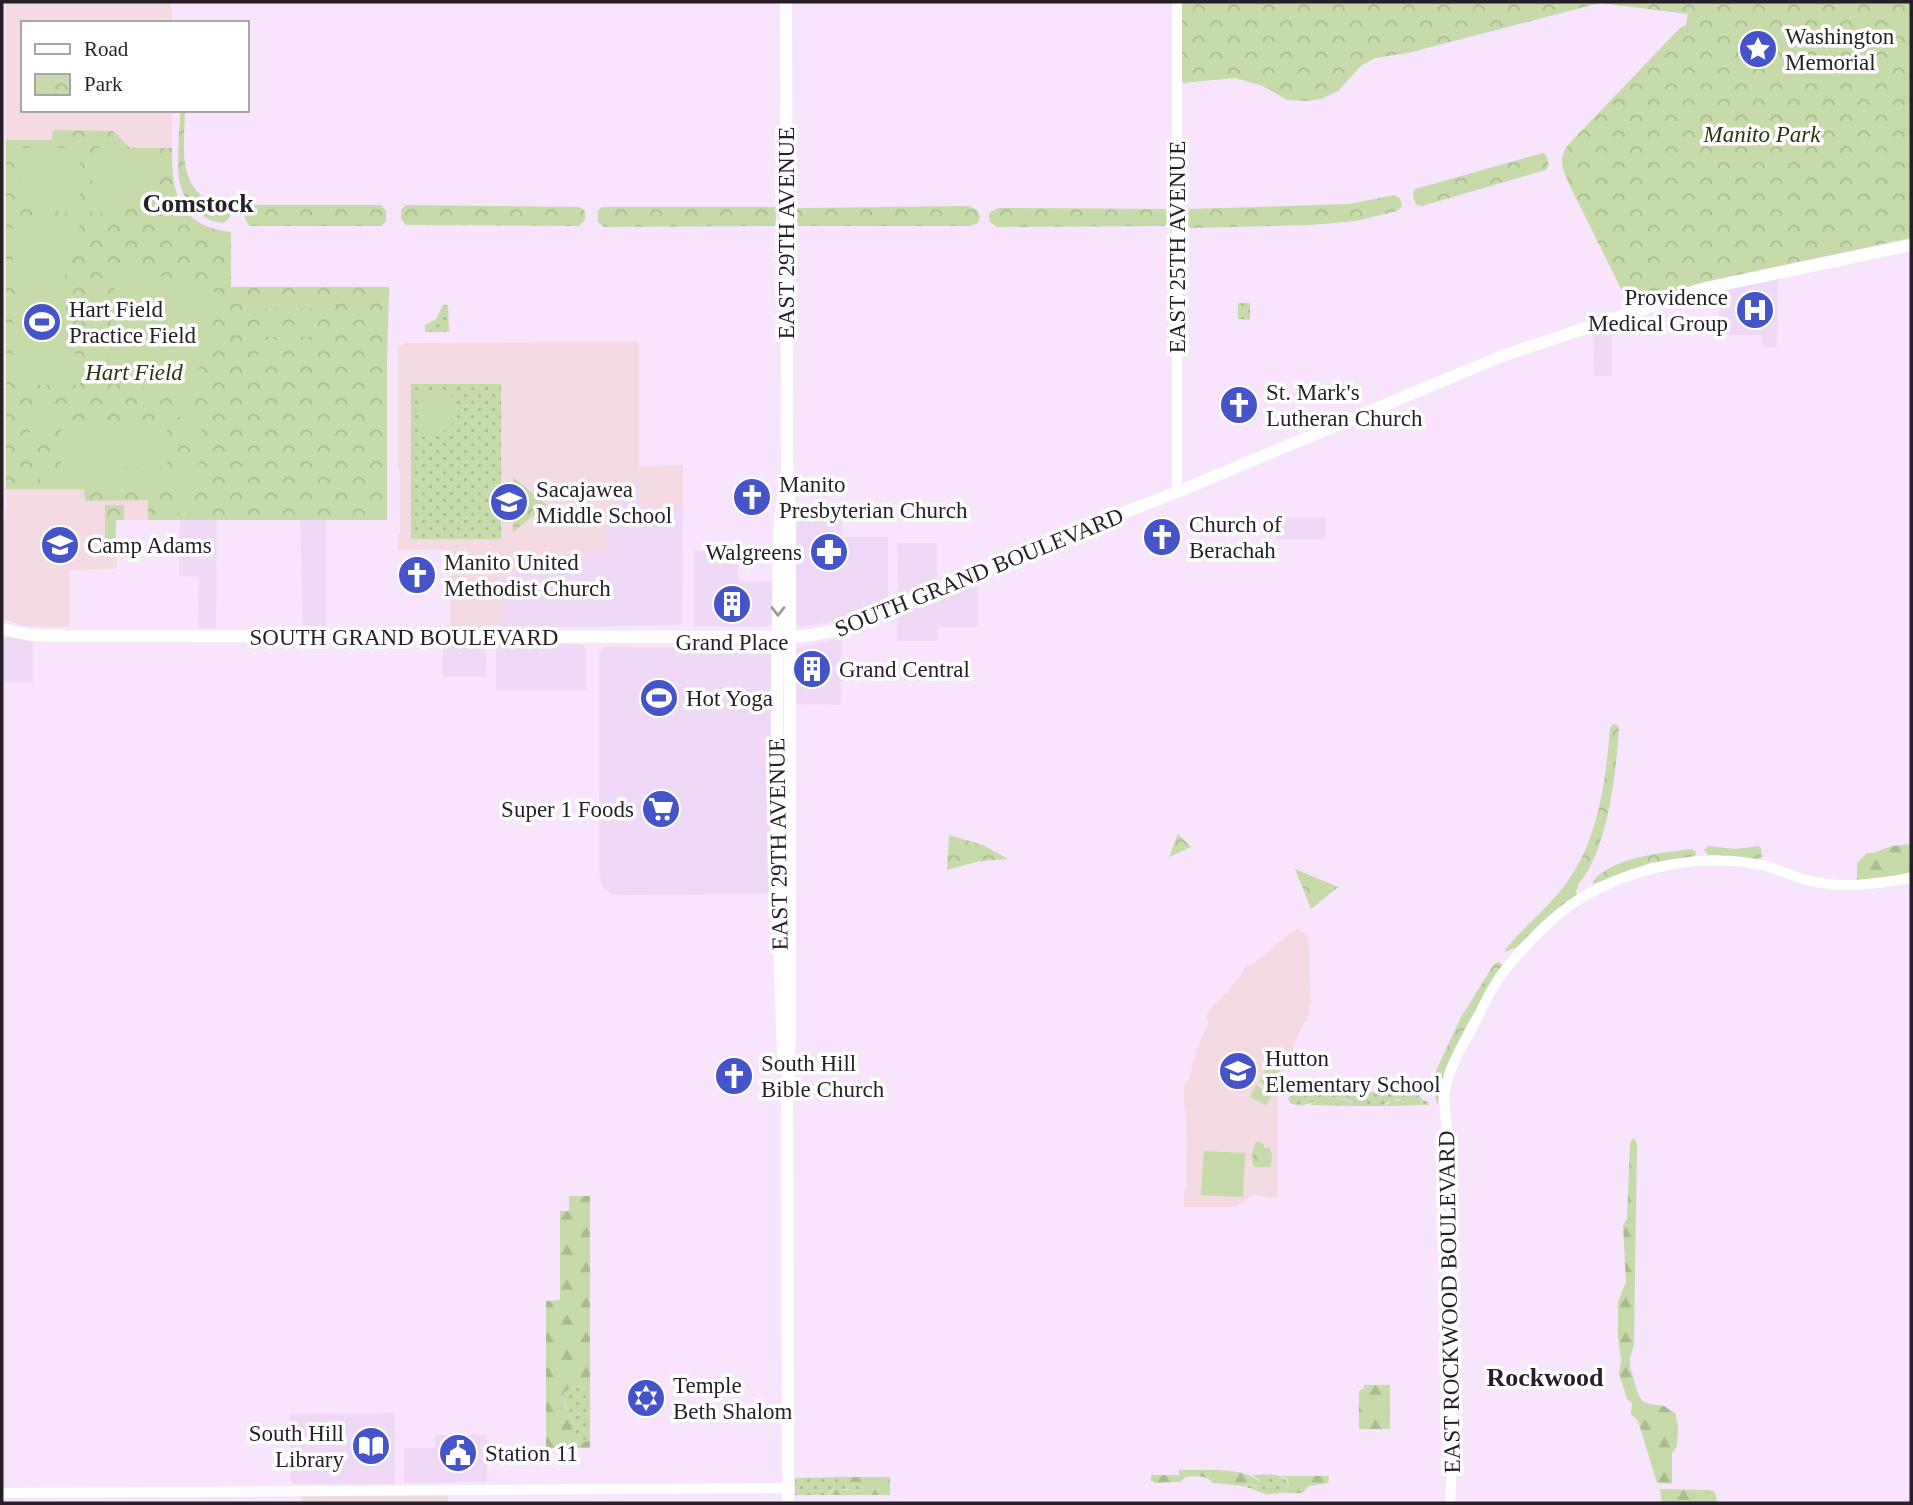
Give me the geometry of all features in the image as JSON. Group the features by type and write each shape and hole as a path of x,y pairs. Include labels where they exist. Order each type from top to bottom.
{"main road":[{"name":"EAST 29TH AVENUE","path":"786,2 787,464 779,536 790,1035 787,1098 788,1503"},
{"name":"SOUTH GRAND BOULEVARD","path":"2,629 30,635 69,636 783,637 826,634 858,624 1495,359 1702,289 1911,245"}],"street":[{"name":"EAST 25TH AVENUE","path":"1177,2 1177,492"},
{"name":"EAST ROCKWOOD BOULEVARD","path":"1450,1503 1452,1180 1444,1100 1447,1082 1493,986 1513,960 1551,922 1580,899 1627,876 1663,866 1718,861 1766,866 1806,880 1837,885 1858,885 1911,877"},
{"path":"2,1493 788,1488"}],"shaded area":[{"path":"6,2 170,2 172,21 21,21 21,112 172,112 172,148 129,148 53,131 53,140 6,140"},
{"path":"1778,275 1777,347 1762,347 1762,335 1719,335 1719,290"},
{"path":"1612,325 1612,376 1594,376 1593,332"},
{"name":"Sacajawea Middle School","path":"639,342 639,466 683,465 683,506 640,506 639,482 618,483 618,521 605,522 605,551 581,551 580,565 502,566 502,628 451,629 451,550 398,550 398,348 403,343"},
{"path":"639,482 640,506 683,506 682,623 502,628 502,566 580,565 580,551 605,522 618,521 618,483"},
{"name":"Camp Adams","path":"6,489 85,489 85,501 148,500 148,520 116,520 117,569 69,570 69,627 22,626 4,619"},
{"path":"794,515 841,515 842,537 888,537 886,601 839,621 802,626 796,624"},
{"path":"1276,518 1325,518 1326,539 1276,539"},
{"path":"180,520 217,520 216,628 198,628 199,577 179,576"},
{"path":"300,520 326,520 326,628 303,628"},
{"path":"897,543 937,543 937,581 904,594 898,592"},
{"path":"694,551 737,551 738,581 775,582 773,623 767,627 695,626"},
{"path":"978,580 978,627 938,627 937,641 897,641 897,617"},
{"path":"7,637 33,641 33,682 2,682 2,640"},
{"path":"842,639 841,705 793,704 796,649"},
{"path":"443,642 486,644 487,677 443,677"},
{"path":"499,643 582,644 586,650 586,690 496,690 496,648"},
{"path":"605,647 764,648 771,655 769,892 766,894 621,895 612,894 603,888 599,873 599,655"},
{"name":"Hutton Elementary School","path":"1299,930 1307,935 1310,946 1311,1002 1307,1020 1302,1026 1277,1089 1277,1198 1253,1195 1236,1207 1184,1207 1184,1191 1187,1185 1184,1085 1189,1079 1195,1053 1208,1024 1207,1015 1245,967 1253,964 1293,931"},
{"path":"395,1413 394,1484 291,1482 290,1414"},
{"path":"435,1435 487,1435 487,1482 404,1483 404,1448 435,1448"},
{"path":"448,1494 448,1503 300,1503 302,1495"}],"green space":[{"name":"Manito Park","path":"1181,2 1911,2 1911,238 1704,282 1633,306 1629,305 1568,182 1562,159 1568,145 1680,28 1686,25 1688,14 1600,3 1408,53 1375,58 1361,66 1338,91 1321,99 1308,101 1287,100 1263,86 1235,78 1182,83"},
{"path":"180,112 185,112 186,170 196,190 205,198 230,209 230,217 224,223 209,219 196,211 182,191 178,168"},
{"name":"Hart Field","path":"53,130 113,131 130,148 172,148 173,179 182,205 189,215 213,229 231,232 231,287 389,287 387,520 148,520 148,500 85,501 84,489 6,489 6,140 52,140"},
{"path":"13,148 76,148 80,152 80,214 51,209 30,197 17,176"},
{"path":"96,148 158,149 153,177 140,197 120,209 92,214 92,152"},
{"path":"1543,153 1549,165 1546,170 1422,206 1416,205 1413,194 1415,189"},
{"path":"1394,195 1400,198 1402,206 1397,211 1355,221 1311,225 1190,228 1183,223 1184,212 1189,209 1349,204"},
{"path":"248,205 381,205 386,211 386,221 381,226 250,226 244,216"},
{"path":"406,205 580,207 585,211 585,220 579,226 406,225 401,219 401,210"},
{"path":"969,206 977,210 980,217 978,223 970,226 798,226 795,211 798,208"},
{"path":"601,207 776,207 776,226 604,227 598,222 598,211"},
{"path":"999,208 1165,209 1170,218 1164,226 997,227 990,222 989,216 990,212"},
{"path":"18,218 80,218 76,245 62,268 65,269 66,338 76,356 80,385 18,385 12,379 13,318 18,317 18,285 12,285 13,223"},
{"path":"117,264 214,291 218,299 208,327 210,328 202,362 189,390 148,389 132,385 109,357 107,353"},
{"path":"259,298 282,298 282,309 258,308"},
{"path":"295,298 318,298 318,309 294,308"},
{"path":"1238,303 1250,303 1250,320 1238,319"},
{"path":"443,305 448,305 449,332 425,332 425,325 436,319"},
{"path":"258,311 282,312 282,323 258,322"},
{"path":"294,311 318,312 318,323 294,323"},
{"path":"258,326 282,326 282,337 258,337"},
{"path":"294,326 318,326 318,337 294,337"},
{"path":"258,340 282,340 282,351 258,351"},
{"path":"294,340 318,340 318,351 294,351"},
{"path":"258,354 282,355 282,366 258,366"},
{"path":"294,354 318,355 318,366 294,366"},
{"path":"411,384 501,384 501,539 411,539"},
{"path":"422,393 451,393 454,418 452,424 441,433 422,437"},
{"path":"41,404 170,404 181,408 198,423 204,443 203,454 190,473 190,483 41,485 27,447 27,440","holes":["106,413 174,414 188,424 195,443 188,462 175,471 93,476 61,473 46,467 37,448 43,428 48,422 44,429 53,433 58,424 50,420 58,417"]},
{"path":"167,420 167,467 61,467 61,421"},
{"path":"513,477 547,505 513,532"},
{"path":"105,505 124,505 124,520 116,520 115,554 110,552 105,539"},
{"path":"210,506 210,513 155,514 155,507"},
{"path":"1613,724 1619,728 1609,810 1597,852 1578,885 1577,895 1545,919 1517,947 1505,952 1563,888 1580,861 1599,806 1610,728"},
{"path":"1178,834 1191,847 1169,857"},
{"path":"949,835 983,845 1008,859 980,861 947,870"},
{"path":"1911,844 1911,872 1857,880 1857,863 1867,853"},
{"path":"1708,846 1736,849 1759,846 1762,857 1757,860 1708,855 1704,850"},
{"path":"1691,849 1696,852 1695,856 1650,863 1593,884 1601,873 1625,861"},
{"path":"1295,869 1338,887 1311,909"},
{"path":"1498,962 1503,965 1468,1024 1445,1070 1439,1088 1438,1106 1432,1086 1434,1075 1460,1019 1494,964"},
{"path":"1268,1065 1280,1071 1271,1088 1259,1082"},
{"path":"1256,1085 1272,1094 1266,1105 1250,1097"},
{"path":"1378,1089 1416,1089 1422,1100 1429,1105 1422,1105 1421,1101 1403,1102 1397,1099 1385,1106 1358,1106 1354,1102 1332,1098 1295,1105 1290,1103 1288,1098 1295,1090 1341,1090 1342,1093 1356,1096 1360,1093 1376,1092"},
{"path":"1410,1096 1418,1097 1422,1105 1385,1106 1393,1100 1408,1102"},
{"path":"1327,1098 1357,1103 1358,1106 1310,1105"},
{"path":"1632,1139 1635,1139 1637,1144 1634,1345 1630,1367 1642,1401 1664,1406 1675,1413 1678,1425 1677,1446 1672,1454 1672,1484 1657,1483 1638,1421 1631,1414 1632,1403 1627,1399 1619,1374 1621,1360 1618,1302 1626,1282 1623,1225 1627,1219"},
{"path":"1256,1142 1262,1143 1265,1148 1269,1147 1272,1154 1271,1167 1254,1167 1252,1154"},
{"path":"1204,1151 1245,1153 1243,1197 1201,1195"},
{"path":"569,1196 590,1196 590,1388 575,1386 564,1392 564,1397 574,1437 578,1443 590,1441 590,1448 546,1448 546,1301 560,1300 560,1211 569,1211"},
{"path":"1364,1385 1390,1385 1390,1429 1359,1429 1359,1391"},
{"path":"575,1386 590,1388 590,1441 578,1444 573,1435 572,1421 564,1397 564,1392"},
{"path":"1179,1470 1236,1472 1247,1474 1262,1485 1213,1483 1197,1476 1185,1477 1180,1482 1151,1481 1151,1475 1179,1475"},
{"path":"1252,1475 1279,1476 1289,1485 1282,1493 1265,1494 1244,1486 1223,1484 1234,1482 1261,1487 1259,1480"},
{"path":"1282,1476 1329,1476 1328,1483 1309,1486 1302,1493 1282,1493 1289,1485 1287,1479"},
{"path":"843,1477 863,1489 831,1490 827,1495 795,1495 795,1478"},
{"path":"843,1477 890,1477 890,1495 827,1495 834,1489 863,1489"},
{"path":"1660,1489 1710,1490 1715,1492 1717,1503 1662,1503"}],"place":[{"name":"Washington Memorial","path":"1758,49"},
{"name":"Providence Medical Group","path":"1755,310"},
{"name":"Hart Field Practice Field","path":"42,322"},
{"name":"St. Mark's Lutheran Church","path":"1239,405"},
{"name":"Manito Presbyterian Church","path":"752,497"},
{"name":"Sacajawea Middle School","path":"509,502"},
{"name":"Church of Berachah","path":"1162,537"},
{"name":"Camp Adams","path":"60,545"},
{"name":"Walgreens","path":"829,552"},
{"name":"Manito United Methodist Church","path":"417,575"},
{"name":"Grand Place","path":"732,604"},
{"name":"Grand Central","path":"812,669"},
{"name":"Hot Yoga","path":"659,698"},
{"name":"Super 1 Foods","path":"661,809"},
{"name":"Hutton Elementary School","path":"1238,1071"},
{"name":"South Hill Bible Church","path":"734,1076"},
{"name":"Temple Beth Shalom","path":"646,1398"},
{"name":"South Hill Library","path":"371,1446"},
{"name":"Station 11","path":"458,1453"}],"district":[{"name":"Comstock","path":"198,203"},
{"name":"Rockwood","path":"1545,1377"}]}
